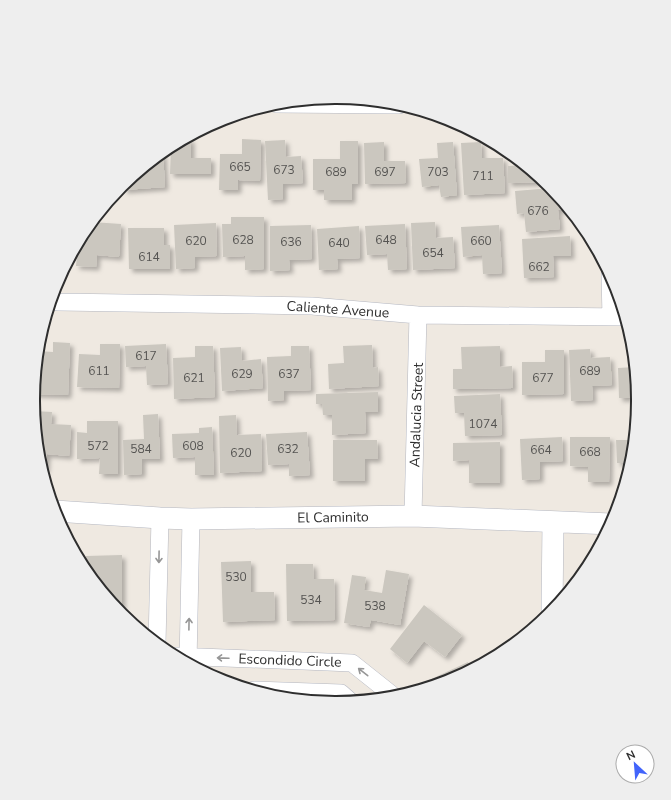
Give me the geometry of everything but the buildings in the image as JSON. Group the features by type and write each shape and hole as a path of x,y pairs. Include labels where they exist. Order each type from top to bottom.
{"street":[{"path":"328,104 347,105"},
{"name":"Caliente Avenue","path":"57,301 312,306 418,314 618,317"},
{"name":"Andalucia Street","path":"413,516 418,314"},
{"name":"El Caminito","path":"61,511 191,519 413,516 604,524"},
{"path":"158,636 160,518"},
{"path":"184,654 191,519"},
{"path":"552,522 552,601"},
{"name":"Escondido Circle","path":"192,658 352,663 387,691"},
{"path":"288,692 341,694 343,696"}]}
